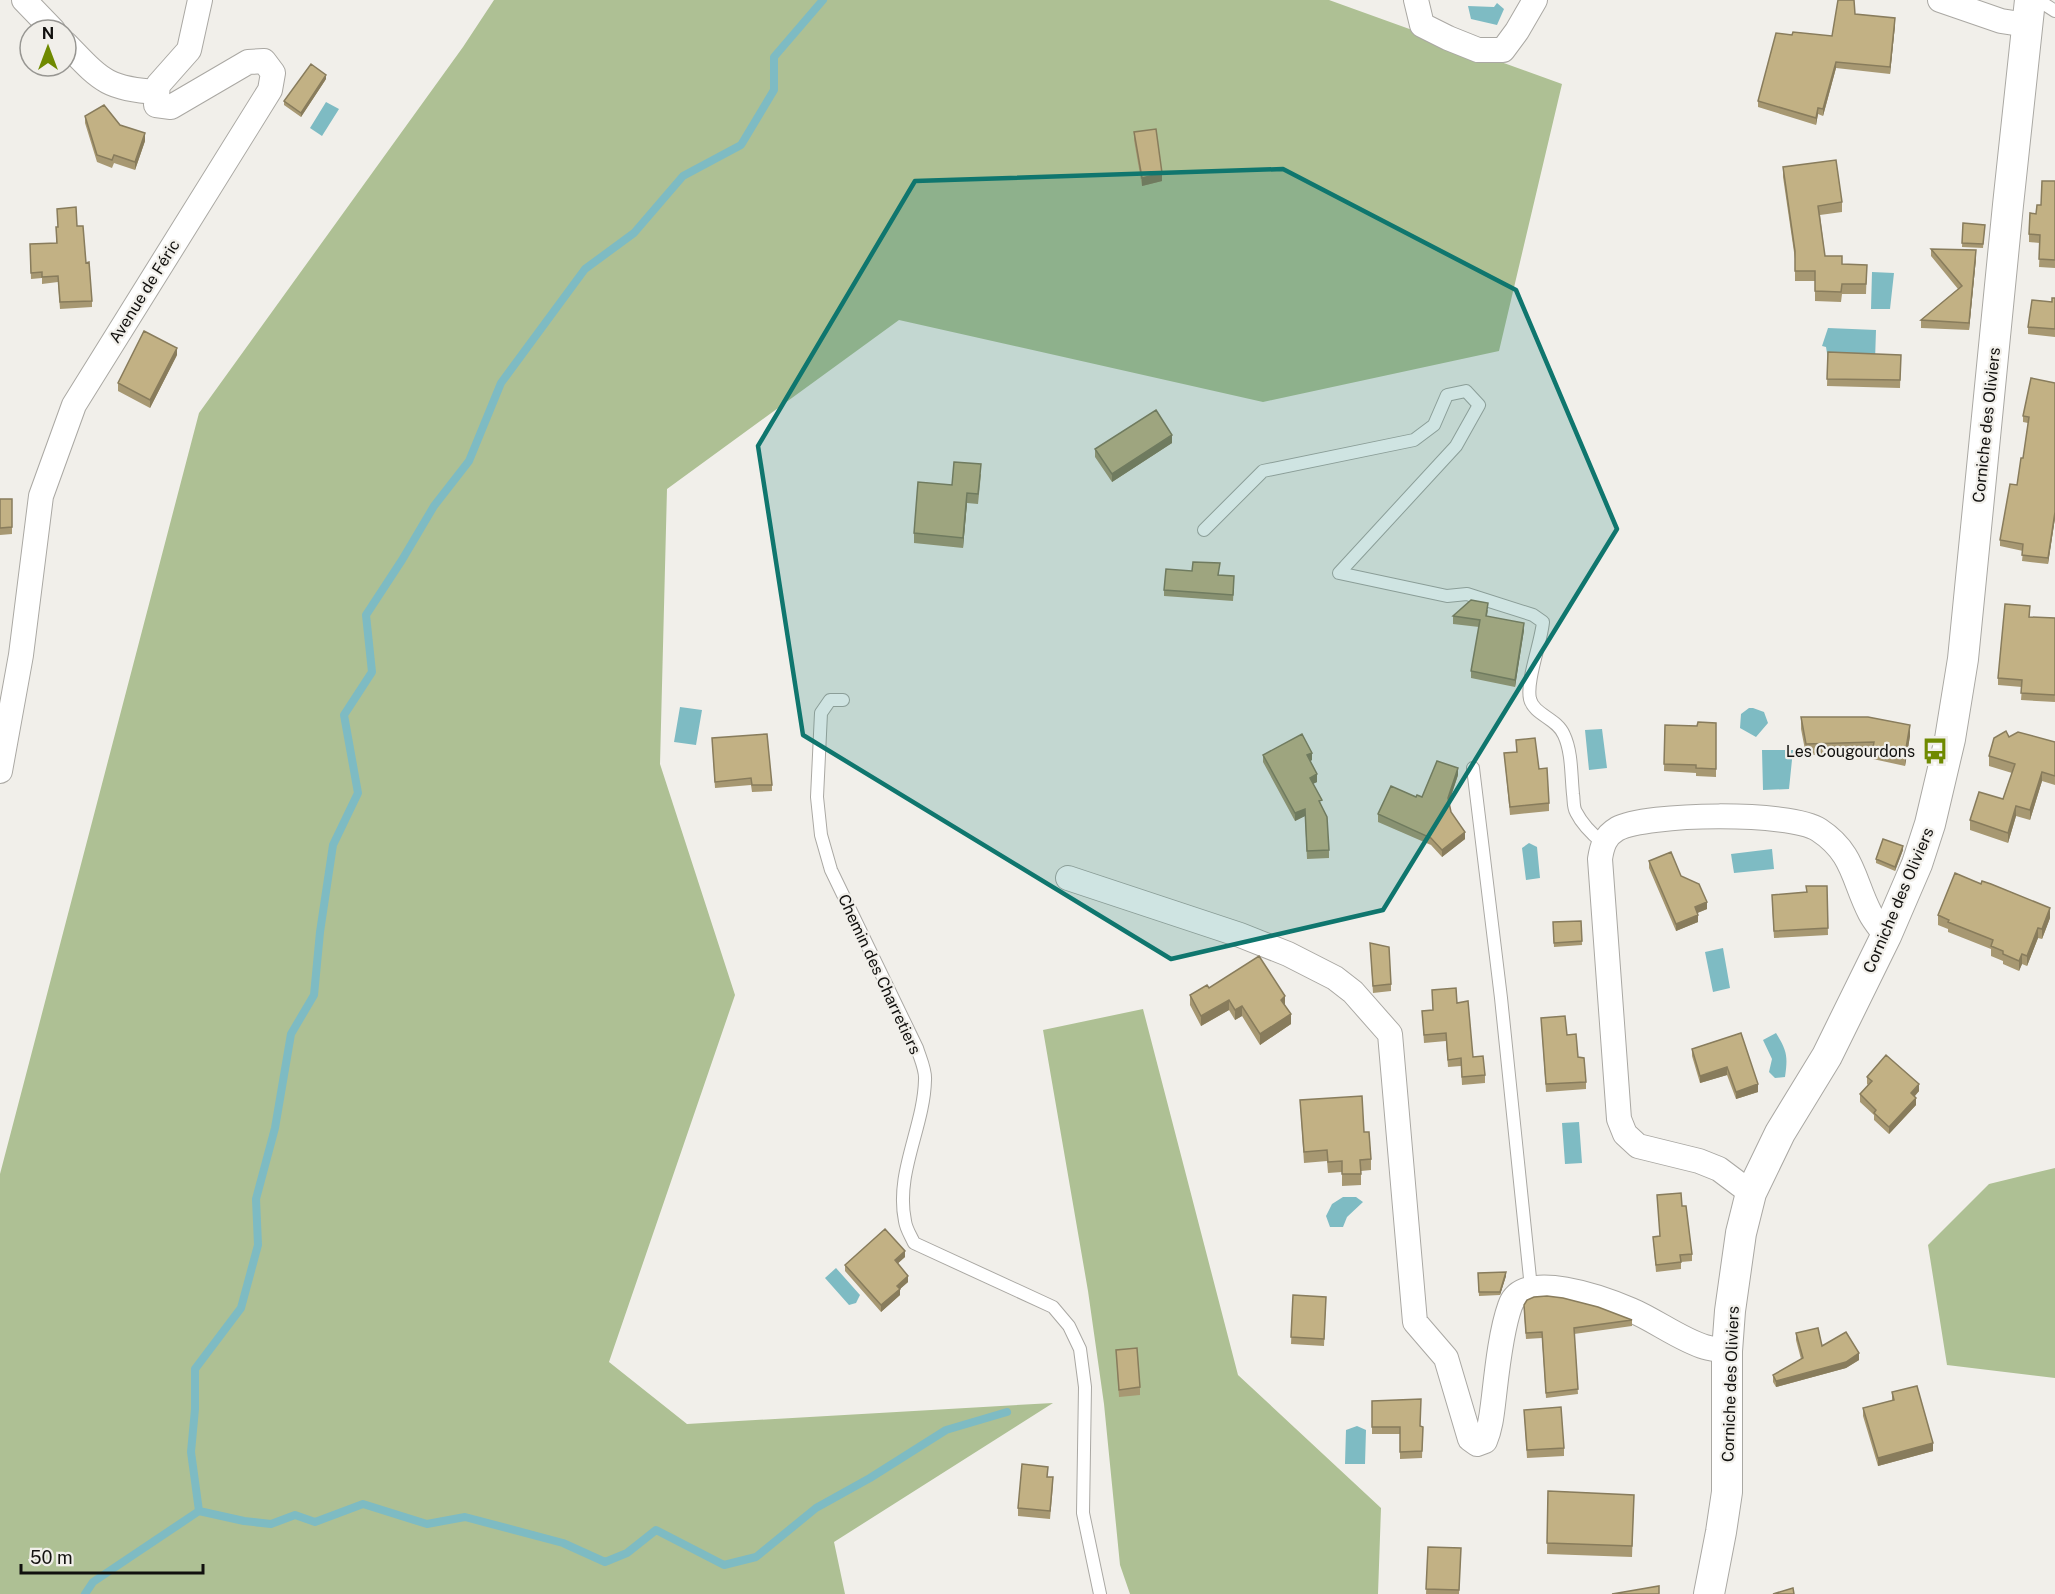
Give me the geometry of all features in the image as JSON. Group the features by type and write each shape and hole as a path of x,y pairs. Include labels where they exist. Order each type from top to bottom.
{"street":[{"path":"24,0 41,18"},
{"path":"78,56 104,82 131,91 157,93 158,85 189,50 200,0"},
{"path":"1416,0 1422,25 1478,50 1503,50 1535,0"},
{"path":"1940,0 2001,21 2032,8"},
{"name":"Corniche des Oliviers","path":"1709,1594 1727,1491 1727,1351 1741,1233 1751,1193 1780,1133 1827,1056 1886,936 1917,864 1941,787 1963,659 2032,8"},
{"name":"Avenue de Féric","path":"0,771 21,656 41,496 74,405 270,90 273,73 264,61 248,62 171,107 156,105 157,93"},
{"path":"1751,1193 1719,1169 1699,1161 1638,1146 1625,1134 1619,1119 1617,1096 1600,859 1603,843 1619,828 1656,820 1746,816 1784,819 1817,828 1839,845 1855,874 1870,914 1886,936"},
{"path":"1068,878 1240,934 1288,954 1335,978 1353,992 1390,1034 1414,1322 1446,1358 1470,1438 1477,1444 1485,1441 1490,1431 1498,1365 1510,1305 1518,1293 1531,1288 1555,1288 1589,1295 1632,1310 1704,1347 1727,1351"}],"lane":[{"path":"2032,8 2055,11"},
{"path":"1204,530 1263,471 1414,440 1434,425 1447,395 1466,391 1479,405 1456,446 1340,573 1447,596 1467,594 1533,615 1543,622 1529,689 1530,701 1537,711 1554,721 1563,732 1568,745 1575,811 1591,833 1603,843"},
{"name":"Chemin des Charretiers","path":"843,700 830,700 821,713 817,797 821,835 831,870 917,1048 926,1077 922,1108 906,1167 903,1202 905,1223 914,1243 1053,1307 1069,1326 1080,1349 1085,1387 1083,1513 1100,1594"},
{"path":"1473,768 1501,998 1531,1288"}],"highlighted area":[{"path":"1283,169 1516,290 1617,529 1383,910 1171,959 803,735 758,446 915,181"}],"green space":[{"path":"494,0 1329,0 1562,84 1499,351 1263,402 899,320 667,489 660,764 735,995 609,1362 687,1424 1053,1403 834,1542 845,1594 0,1594 0,1174 199,413 463,47"},
{"path":"1143,1009 1238,1375 1381,1508 1378,1594 1130,1594 1120,1565 1104,1404 1088,1291 1043,1030"},
{"path":"2055,1168 2055,1378 1947,1365 1928,1245 1989,1184"}],"water":[{"path":"1497,3 1504,9 1497,25 1471,19 1468,6 1494,7"},
{"path":"326,102 339,109 322,136 310,128"},
{"path":"1872,272 1894,273 1890,309 1871,309"},
{"path":"1828,328 1876,330 1875,361 1828,359 1826,347 1822,346"},
{"path":"680,707 702,710 696,745 674,742"},
{"path":"1749,708 1764,712 1768,723 1756,737 1740,728 1741,714"},
{"path":"1602,729 1607,768 1589,770 1585,730"},
{"path":"1762,750 1793,750 1789,789 1763,790"},
{"path":"1529,843 1537,847 1540,878 1526,880 1522,848"},
{"path":"1772,849 1774,869 1734,873 1731,854"},
{"path":"1723,948 1730,988 1713,992 1705,952"},
{"path":"1776,1033 1786,1054 1786,1064 1785,1077 1775,1078 1769,1072 1772,1059 1763,1040"},
{"path":"1579,1122 1582,1163 1565,1164 1562,1123"},
{"path":"1343,1197 1356,1197 1363,1202 1347,1217 1343,1227 1330,1227 1326,1216 1332,1204"},
{"path":"836,1268 860,1295 856,1303 849,1305 825,1278"},
{"path":"1357,1426 1366,1430 1365,1464 1345,1464 1346,1430"}],"building":[{"path":"1838,0 1854,0 1855,14 1895,18 1890,67 1836,62 1823,109 1818,108 1816,118 1758,101 1776,33 1792,35 1793,32 1832,36"},
{"path":"311,64 326,75 301,113 284,101"},
{"path":"104,105 120,125 145,133 135,162 114,155 112,160 97,155 85,116"},
{"path":"1156,129 1162,173 1142,178 1134,132"},
{"path":"1836,160 1842,202 1818,206 1825,256 1842,256 1842,264 1867,265 1866,284 1842,284 1841,292 1815,291 1815,271 1795,271 1795,251 1783,167"},
{"path":"2042,181 2055,181 2055,260 2039,259 2040,235 2029,234 2030,213 2036,214 2037,205 2041,205"},
{"path":"76,207 77,226 83,226 92,301 60,302 58,276 42,277 42,272 31,273 30,244 57,243 57,209"},
{"path":"1963,223 1985,225 1983,244 1962,243"},
{"path":"1931,249 1976,250 1969,323 1921,320 1962,286"},
{"path":"2052,298 2055,298 2055,329 2028,327 2032,300 2052,302"},
{"path":"144,331 177,348 150,400 118,383"},
{"path":"1828,352 1901,355 1900,380 1827,379"},
{"path":"2031,378 2055,383 2055,512 2048,558 2022,555 2023,544 2000,540 2010,484 2017,485 2021,458 2023,458 2029,417 2023,416"},
{"path":"1156,410 1172,435 1112,474 1095,449"},
{"path":"954,462 981,464 978,494 967,493 963,538 914,533 918,482 952,485"},
{"path":"0,499 12,499 12,527 0,528"},
{"path":"1193,562 1220,563 1218,575 1234,576 1233,595 1164,590 1166,569 1192,571"},
{"path":"1471,600 1488,603 1486,616 1524,623 1515,680 1471,671 1480,620 1453,616"},
{"path":"2005,604 2030,606 2029,617 2055,618 2055,695 2021,693 2022,680 1998,678"},
{"path":"1801,717 1868,717 1910,725 1905,754 1873,748 1874,742 1806,744"},
{"path":"1698,722 1716,723 1716,769 1696,768 1696,765 1664,764 1665,725 1697,726"},
{"path":"2006,731 2009,737 2018,732 2055,742 2055,776 2042,772 2030,810 2016,806 2008,833 1970,820 1979,792 2003,799 2015,764 1989,756 1994,738"},
{"path":"767,734 772,785 752,785 751,778 715,782 712,738"},
{"path":"1302,734 1312,753 1307,755 1317,774 1310,778 1322,800 1319,801 1327,817 1329,850 1307,851 1305,809 1295,813 1263,755"},
{"path":"1535,738 1539,769 1547,768 1549,803 1510,807 1504,753 1517,752 1516,740"},
{"path":"1437,761 1458,768 1448,798 1451,812 1465,832 1442,850 1431,838 1378,814 1391,786 1416,797 1417,795 1422,797"},
{"path":"1883,839 1903,846 1895,867 1876,859"},
{"path":"1671,852 1681,876 1699,884 1707,902 1695,907 1698,915 1676,924 1649,861"},
{"path":"1955,873 1981,884 1982,881 1991,884 2050,908 2042,929 2038,928 2027,956 2022,954 2019,961 2003,954 2003,951 1991,946 1993,940 1948,922 1949,920 1938,915"},
{"path":"1806,886 1827,886 1828,928 1774,931 1772,895 1807,892"},
{"path":"1581,921 1582,941 1554,943 1553,922"},
{"path":"1370,943 1389,947 1391,984 1373,986"},
{"path":"1259,956 1285,996 1281,1000 1291,1014 1260,1034 1242,1006 1235,1010 1229,1000 1201,1016 1190,995 1207,985 1209,988"},
{"path":"1456,988 1457,1003 1468,1001 1473,1057 1483,1056 1485,1075 1462,1077 1461,1058 1448,1060 1446,1033 1424,1035 1422,1011 1433,1010 1432,990"},
{"path":"1565,1016 1567,1035 1576,1034 1578,1057 1584,1058 1586,1082 1546,1084 1541,1018"},
{"path":"1741,1033 1758,1084 1736,1092 1727,1067 1700,1076 1692,1049"},
{"path":"1886,1055 1919,1084 1911,1093 1916,1098 1889,1127 1874,1113 1876,1110 1860,1094 1872,1081 1867,1077"},
{"path":"1362,1096 1364,1132 1369,1132 1371,1159 1360,1160 1361,1174 1342,1174 1342,1161 1328,1162 1327,1150 1304,1152 1300,1100"},
{"path":"1681,1193 1682,1206 1686,1206 1692,1254 1680,1255 1681,1262 1656,1265 1653,1237 1660,1236 1657,1195"},
{"path":"885,1229 905,1251 895,1260 908,1276 897,1286 900,1289 881,1305 845,1265"},
{"path":"1506,1272 1500,1292 1479,1292 1478,1273"},
{"path":"1293,1295 1326,1297 1324,1339 1291,1337"},
{"path":"1547,1296 1598,1307 1632,1320 1574,1328 1578,1389 1546,1393 1542,1332 1526,1333 1524,1305 1527,1300 1534,1297"},
{"path":"1818,1328 1822,1346 1846,1332 1859,1353 1846,1362 1776,1381 1773,1375 1803,1358 1796,1333"},
{"path":"1137,1348 1140,1387 1119,1390 1116,1350"},
{"path":"1917,1386 1933,1443 1878,1458 1863,1408 1894,1400 1892,1392"},
{"path":"1421,1399 1422,1451 1400,1452 1400,1427 1372,1427 1372,1401"},
{"path":"1561,1407 1564,1448 1527,1450 1524,1410"},
{"path":"1022,1464 1048,1467 1047,1477 1053,1477 1050,1511 1018,1508"},
{"path":"1548,1491 1634,1495 1632,1546 1547,1543"},
{"path":"1428,1547 1461,1548 1459,1590 1426,1589"},
{"path":"1659,1586 1659,1594 1612,1594"},
{"path":"1793,1588 1794,1594 1773,1594"}],"waterway":[{"path":"85,1594 93,1582 199,1511 191,1452 195,1409 195,1369 241,1308 258,1245 256,1199 275,1128 291,1034 314,995 320,932 333,845 358,793 344,715 372,672 366,615 434,506 469,461 501,383 585,269 634,233 683,176 741,145 774,90 774,57 823,0"},
{"path":"199,1511 244,1521 271,1524 295,1515 315,1522 363,1504 427,1524 465,1517 563,1543 605,1562 627,1553 656,1530 724,1565 756,1557 816,1508 870,1478 946,1430 1007,1412"}],"place":[{"name":"Les Cougourdons","path":"1935,751"}]}
